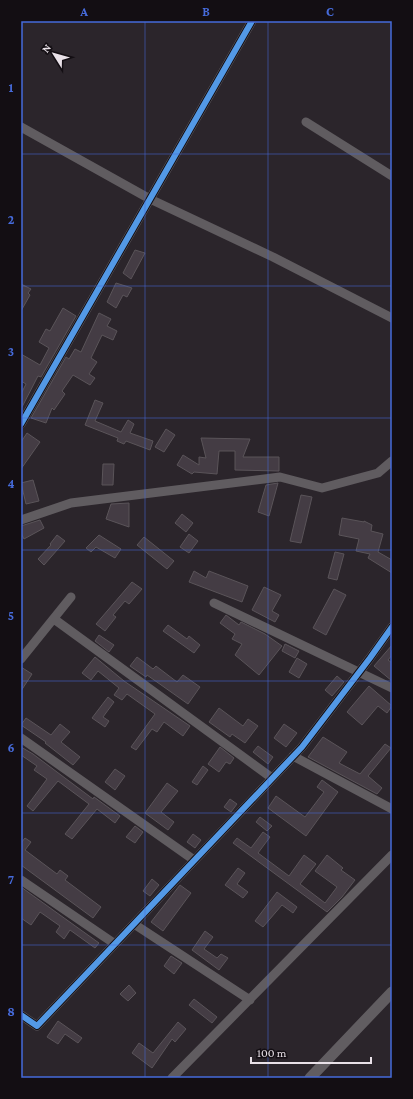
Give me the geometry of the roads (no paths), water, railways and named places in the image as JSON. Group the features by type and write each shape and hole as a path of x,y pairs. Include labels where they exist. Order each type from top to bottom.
{"main road":[{"path":"310,1078 392,992"}],"street":[{"path":"21,424 252,21"},
{"path":"306,122 392,176"},
{"path":"21,127 150,199 273,257 392,318"},
{"path":"21,520 71,503 280,477 322,488 378,473 392,461"},
{"path":"21,659 71,597"},
{"path":"214,602 392,688"},
{"path":"54,619 272,778"},
{"path":"21,1015 37,1026 293,756 360,672 392,627"},
{"path":"21,738 194,860"},
{"path":"293,756 392,809"},
{"path":"172,1078 392,855"},
{"path":"21,880 115,944"},
{"path":"134,924 250,1000"}]}
